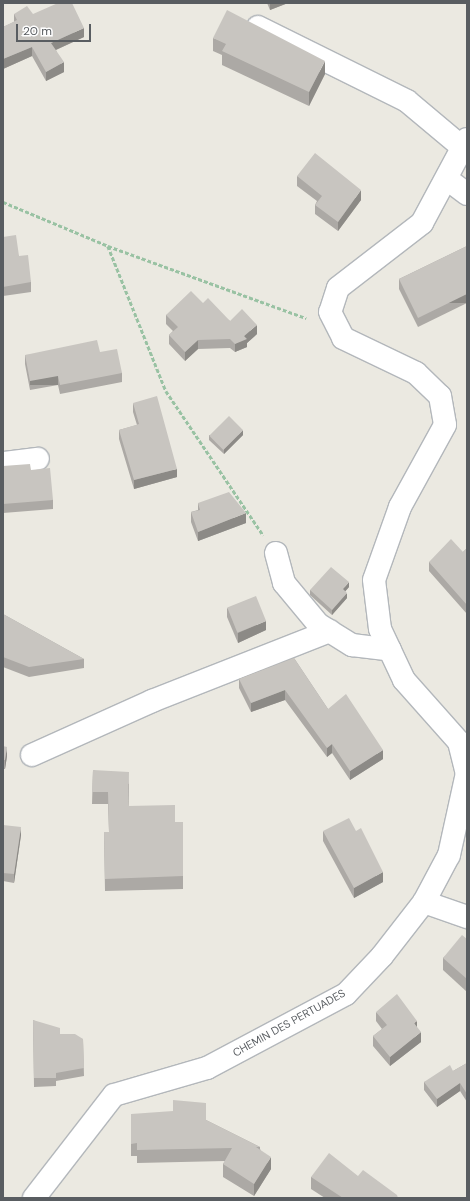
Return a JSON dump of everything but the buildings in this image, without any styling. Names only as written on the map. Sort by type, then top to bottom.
[{"type":"street","points":[[245,21],[406,101],[465,143]]},
{"type":"street","name":"CHEMIN DES PERTUADES","points":[[34,1198],[114,1095],[207,1068],[346,994],[382,956],[424,902],[449,855],[467,773],[459,742],[404,680],[380,629],[374,580],[400,507],[445,425],[440,396],[416,373],[343,338],[330,312],[338,288],[422,223],[465,143]]},
{"type":"street","points":[[447,179],[467,194]]},
{"type":"street","points":[[3,463],[38,459]]},
{"type":"street","points":[[276,553],[284,583],[318,624],[352,645],[390,650]]},
{"type":"street","points":[[32,755],[152,701],[330,631]]},
{"type":"street","points":[[424,902],[467,917]]},
{"type":"path","points":[[3,202],[108,246],[338,327]]},
{"type":"path","points":[[108,246],[166,391],[276,553]]}]
